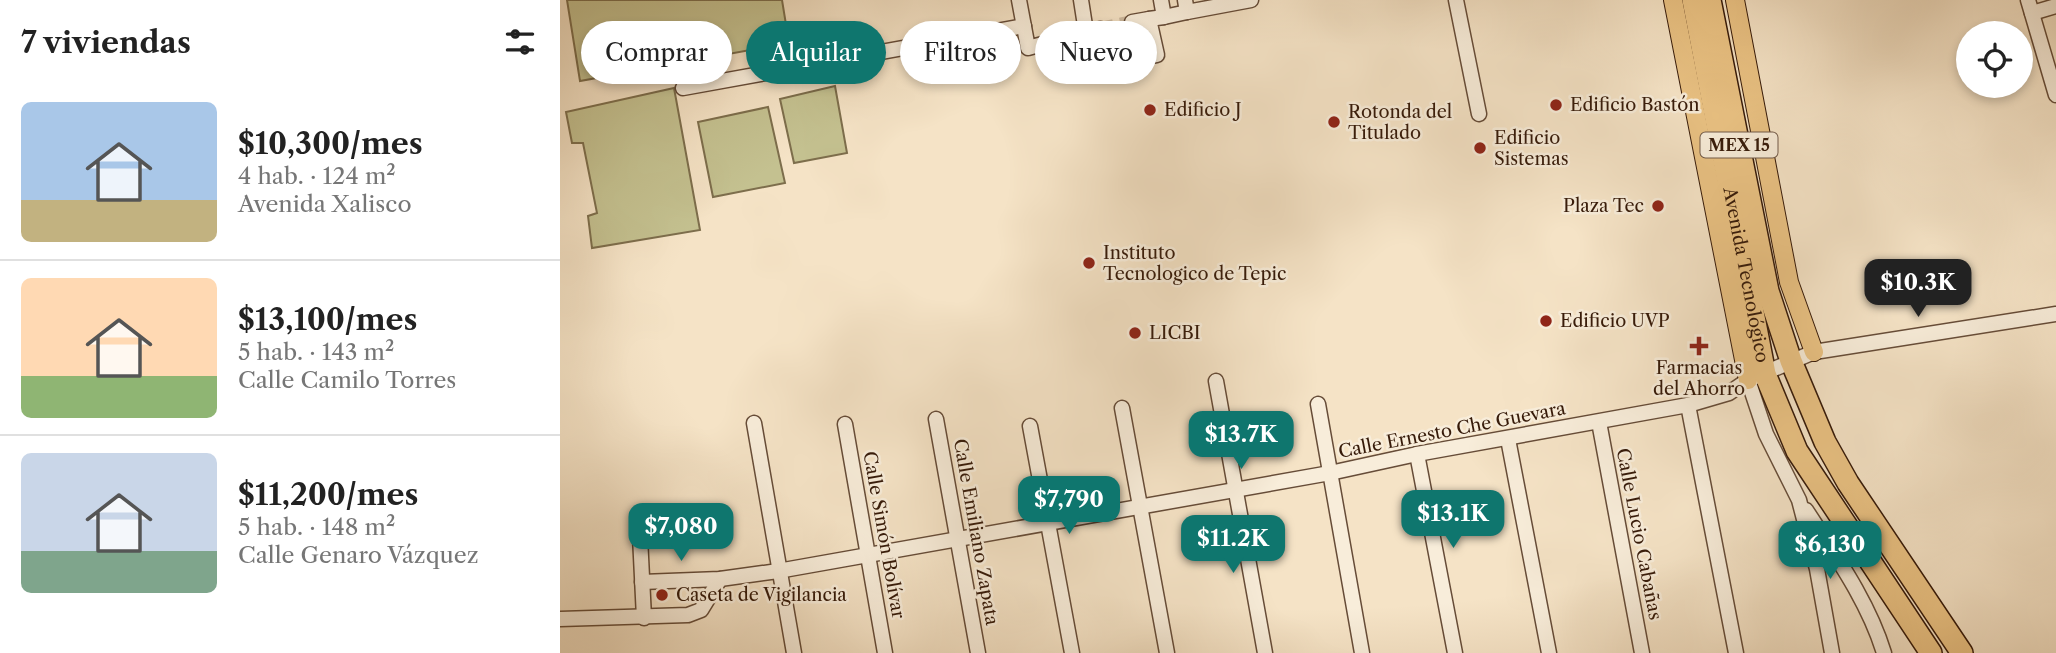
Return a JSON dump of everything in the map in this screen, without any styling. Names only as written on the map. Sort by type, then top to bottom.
[{"type":"highway","name":"Avenida Tecnológico","points":[[1692,0],[1756,377],[1816,483],[1931,653]]},
{"type":"highway","name":"Avenida Tecnológico","points":[[1714,5],[1768,290],[1791,361],[1825,442],[1848,483],[1962,653]]},
{"type":"main road","name":"Avenida Tecnológico","points":[[1673,0],[1756,377]]},
{"type":"main road","points":[[1735,0],[1789,282],[1814,352]]},
{"type":"street","points":[[1019,0],[1028,48],[1035,46]]},
{"type":"street","points":[[1080,0],[1089,21]]},
{"type":"street","points":[[1161,0],[1164,17]]},
{"type":"street","points":[[1138,21],[1164,17],[1186,6],[1251,0]]},
{"type":"street","points":[[1455,0],[1479,114]]},
{"type":"street","points":[[2056,6],[2030,7],[2056,95]]},
{"type":"street","points":[[683,88],[1024,26]]},
{"type":"street","name":"Calle Ernesto Che Guevara","points":[[642,582],[720,579],[778,571],[1331,473],[1418,454],[1688,405],[1729,393],[1756,377],[1814,352],[2056,314]]},
{"type":"street","points":[[1756,377],[1766,434],[1799,500],[1843,568],[1875,627],[1880,652]]},
{"type":"street","points":[[1216,381],[1265,653]]},
{"type":"street","points":[[1318,404],[1362,653]]},
{"type":"street","points":[[1688,405],[1736,653]]},
{"type":"street","points":[[1122,408],[1167,653]]},
{"type":"street","name":"Calle Emiliano Zapata","points":[[936,419],[978,653]]},
{"type":"street","name":"Calle Lucio Cabañas","points":[[1599,422],[1642,653]]},
{"type":"street","points":[[754,423],[794,653]]},
{"type":"street","name":"Calle Simón Bolívar","points":[[845,424],[885,653]]},
{"type":"street","points":[[1030,426],[1072,653]]},
{"type":"street","points":[[1508,439],[1549,653]]},
{"type":"street","points":[[1418,454],[1455,653]]},
{"type":"street","points":[[1799,500],[1817,569],[1832,653]]},
{"type":"street","points":[[639,516],[644,618]]},
{"type":"street","points":[[560,619],[688,615],[701,610],[720,579]]},
{"type":"shaded area","points":[[567,0],[782,0],[785,21],[746,21],[746,51],[732,53],[732,21],[581,21],[580,81]]},
{"type":"shaded area","points":[[835,86],[847,153],[794,163],[780,99]]},
{"type":"shaded area","points":[[674,88],[700,230],[592,248],[588,216],[597,213],[583,143],[572,143],[566,112]]},
{"type":"shaded area","points":[[768,107],[785,183],[713,197],[698,122]]},
{"type":"place","name":"Edificio Bastón","points":[[1556,105]]},
{"type":"place","name":"Edificio J","points":[[1150,110]]},
{"type":"place","name":"Rotonda del Titulado","points":[[1334,122]]},
{"type":"place","name":"Edificio Sistemas","points":[[1480,148]]},
{"type":"place","name":"Plaza Tec","points":[[1658,206]]},
{"type":"place","name":"Instituto Tecnologico de Tepic","points":[[1089,263]]},
{"type":"place","name":"Edificio UVP","points":[[1546,321]]},
{"type":"place","name":"LICBI","points":[[1135,333]]},
{"type":"place","name":"Farmacias del Ahorro","points":[[1699,346]]},
{"type":"place","name":"Caseta de Vigilancia","points":[[662,595]]}]
